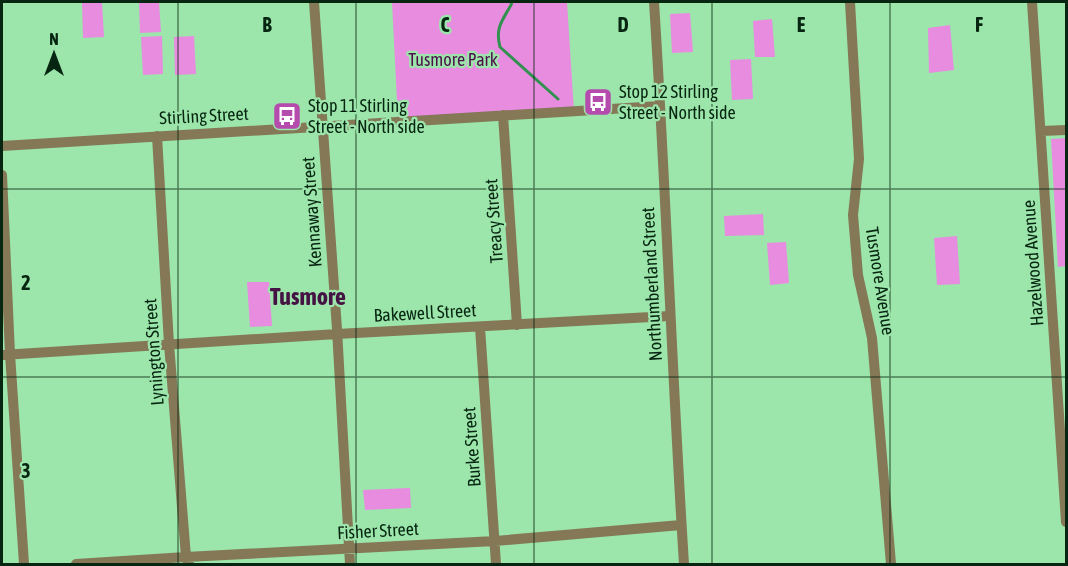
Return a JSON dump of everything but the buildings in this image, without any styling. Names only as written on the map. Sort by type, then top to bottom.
[{"type":"street","name":"Kennaway Street","points":[[314,2],[350,564]]},
{"type":"street","name":"Northumberland Street","points":[[654,2],[684,564]]},
{"type":"street","name":"Tusmore Avenue","points":[[850,2],[859,159],[853,215],[858,275],[872,339],[891,564]]},
{"type":"street","name":"Hazelwood Avenue","points":[[1032,2],[1066,522]]},
{"type":"street","name":"Stirling Street","points":[[2,146],[660,106]]},
{"type":"street","name":"Treacy Street","points":[[503,115],[517,325]]},
{"type":"street","points":[[1041,131],[1066,130]]},
{"type":"street","name":"Lynington Street","points":[[157,136],[169,345],[188,561]]},
{"type":"street","points":[[2,175],[6,355],[24,564]]},
{"type":"street","name":"Bakewell Street","points":[[6,355],[670,316]]},
{"type":"street","name":"Burke Street","points":[[480,327],[496,564]]},
{"type":"street","name":"Fisher Street","points":[[76,564],[188,561],[495,541],[681,525]]},
{"type":"green space","points":[[82,2],[102,2],[104,37],[83,38]]},
{"type":"green space","points":[[139,2],[159,2],[161,32],[140,33]]},
{"type":"green space","name":"Tusmore Park","points":[[392,2],[567,2],[574,111],[398,121]]},
{"type":"green space","points":[[690,13],[693,52],[672,53],[670,14]]},
{"type":"green space","points":[[772,19],[775,57],[755,57],[753,21]]},
{"type":"green space","points":[[950,25],[954,70],[929,73],[928,28]]},
{"type":"green space","points":[[162,36],[163,74],[143,75],[141,37]]},
{"type":"green space","points":[[194,36],[196,74],[175,75],[174,37]]},
{"type":"green space","points":[[751,59],[753,99],[732,100],[730,60]]},
{"type":"green space","points":[[1066,138],[1066,266],[1058,267],[1051,139]]},
{"type":"green space","points":[[763,214],[764,235],[725,236],[724,216]]},
{"type":"green space","points":[[957,236],[960,284],[937,285],[934,238]]},
{"type":"green space","points":[[786,242],[789,283],[770,285],[767,243]]},
{"type":"green space","points":[[247,282],[269,282],[272,326],[250,327]]},
{"type":"green space","points":[[410,488],[411,508],[365,510],[363,490]]},
{"type":"waterway","points":[[512,2],[499,30],[500,47],[558,99]]},
{"type":"place","name":"Stop 12 Stirling Street - North side","points":[[598,102]]},
{"type":"place","name":"Stop 11 Stirling Street - North side","points":[[287,116]]},
{"type":"district","name":"Tusmore","points":[[308,297]]}]
